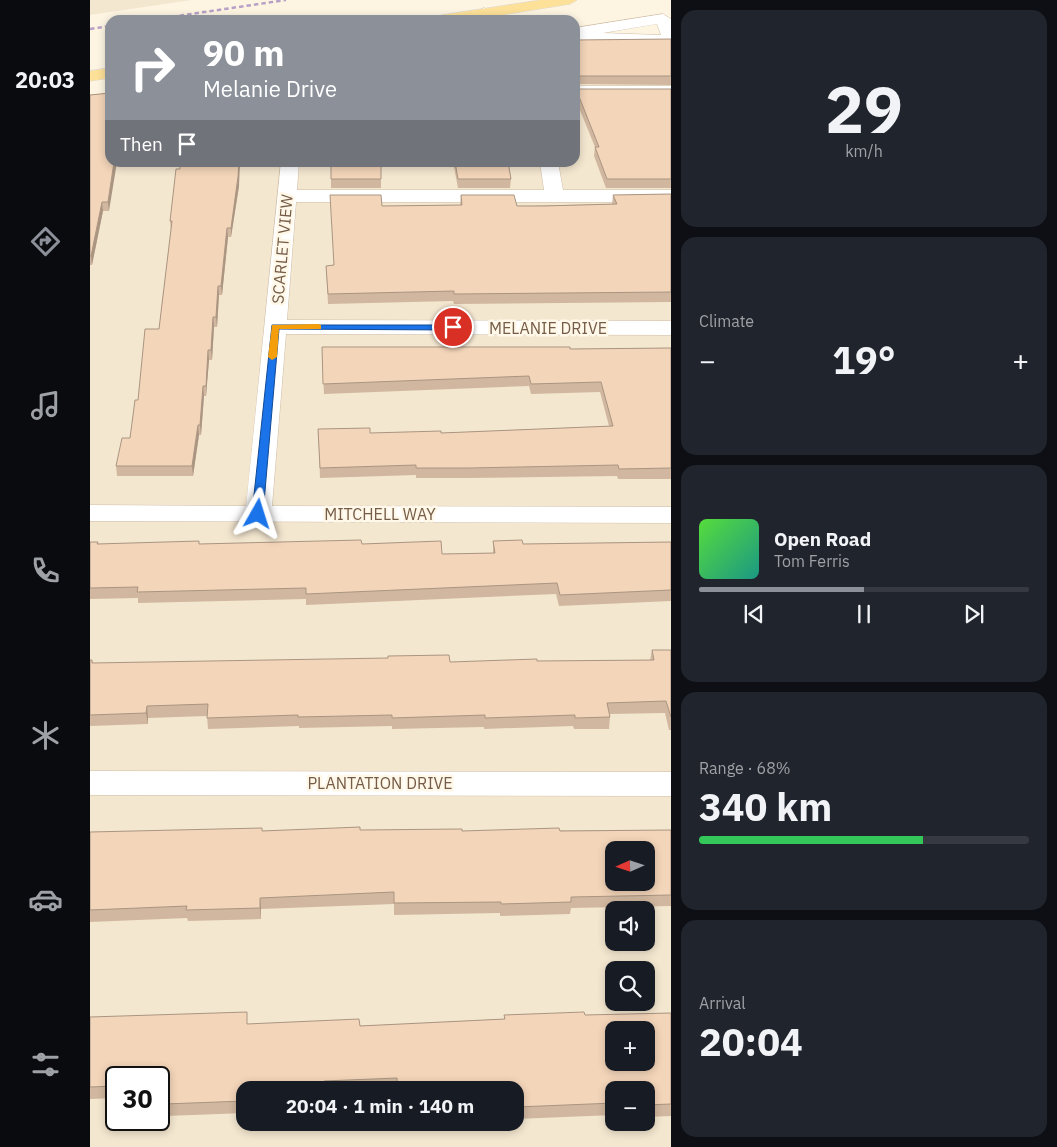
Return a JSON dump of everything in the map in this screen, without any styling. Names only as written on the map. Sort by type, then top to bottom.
[{"type":"main road","points":[[499,15],[570,0]]},
{"type":"main road","points":[[90,76],[105,74]]},
{"type":"street","points":[[580,32],[663,19],[671,40],[580,37]]},
{"type":"street","points":[[580,76],[671,76]]},
{"type":"street","points":[[580,91],[671,91]]},
{"type":"street","name":"SCARLET VIEW","points":[[258,514],[290,167]]},
{"type":"street","points":[[550,167],[554,196]]},
{"type":"street","points":[[287,196],[671,196]]},
{"type":"street","name":"MELANIE DRIVE","points":[[275,327],[671,328]]},
{"type":"street","name":"MITCHELL WAY","points":[[90,513],[671,515]]},
{"type":"street","name":"PLANTATION DRIVE","points":[[90,783],[671,784]]},
{"type":"shaded area","points":[[90,0],[192,0],[90,15]]},
{"type":"shaded area","points":[[580,84],[671,84],[671,1147],[90,1147],[90,95],[105,93],[105,167],[580,167]]},
{"type":"building","points":[[671,39],[671,76],[580,76],[580,40]]},
{"type":"building","points":[[580,89],[671,89],[671,179],[607,179],[595,147],[599,147],[580,99]]},
{"type":"building","points":[[105,94],[105,167],[113,167],[108,202],[102,202],[91,256],[90,256],[90,95]]},
{"type":"building","points":[[180,167],[239,167],[231,228],[227,228],[221,286],[218,286],[216,317],[213,317],[211,350],[208,350],[206,386],[203,386],[200,425],[198,425],[192,466],[116,466],[122,438],[130,438],[135,400],[138,400],[145,329],[159,329],[172,221],[170,221],[176,169],[180,169]]},
{"type":"building","points":[[331,167],[381,167],[381,179],[331,179]]},
{"type":"building","points":[[456,167],[509,167],[511,179],[458,179]]},
{"type":"building","points":[[671,194],[671,292],[454,294],[454,291],[328,294],[326,266],[334,265],[330,195],[381,195],[382,206],[462,205],[461,195],[514,195],[517,206],[543,206],[617,204],[613,195]]},
{"type":"building","points":[[322,347],[671,348],[671,468],[619,469],[618,465],[416,468],[416,465],[320,468],[318,429],[370,428],[370,433],[441,431],[441,433],[613,426],[601,382],[531,384],[529,376],[323,384]]},
{"type":"building","points":[[361,540],[362,544],[441,541],[442,554],[495,553],[493,541],[522,540],[523,544],[671,542],[671,590],[560,595],[557,583],[306,594],[306,588],[137,592],[138,587],[90,588],[90,542],[98,542],[97,544],[199,541],[199,544]]},
{"type":"building","points":[[652,650],[671,650],[671,717],[666,701],[607,703],[610,717],[575,718],[575,715],[485,718],[485,715],[392,718],[392,715],[298,717],[298,715],[207,718],[208,704],[147,706],[146,713],[90,715],[90,660],[92,660],[92,663],[388,658],[388,656],[449,655],[450,662],[537,659],[537,661],[654,660]]},
{"type":"building","points":[[360,827],[360,830],[462,829],[462,831],[559,828],[560,831],[671,830],[671,895],[571,897],[571,902],[501,904],[501,902],[394,903],[394,892],[260,898],[260,908],[186,910],[187,906],[90,910],[90,832],[262,828],[262,831]]},
{"type":"building","points":[[247,1012],[247,1024],[359,1019],[360,1026],[505,1019],[504,1015],[584,1012],[585,1015],[671,1013],[671,1104],[655,1105],[655,1081],[605,1081],[605,1103],[524,1107],[524,1081],[397,1081],[397,1078],[324,1081],[236,1081],[236,1101],[170,1104],[170,1066],[105,1066],[105,1086],[90,1087],[90,1017]]},
{"type":"railway","points":[[184,15],[286,0]]},
{"type":"railway","points":[[90,29],[105,27]]},
{"type":"slow traffic","points":[[272,357],[275,327],[318,327]]},
{"type":"route","points":[[258,514],[275,327],[453,327]]}]
